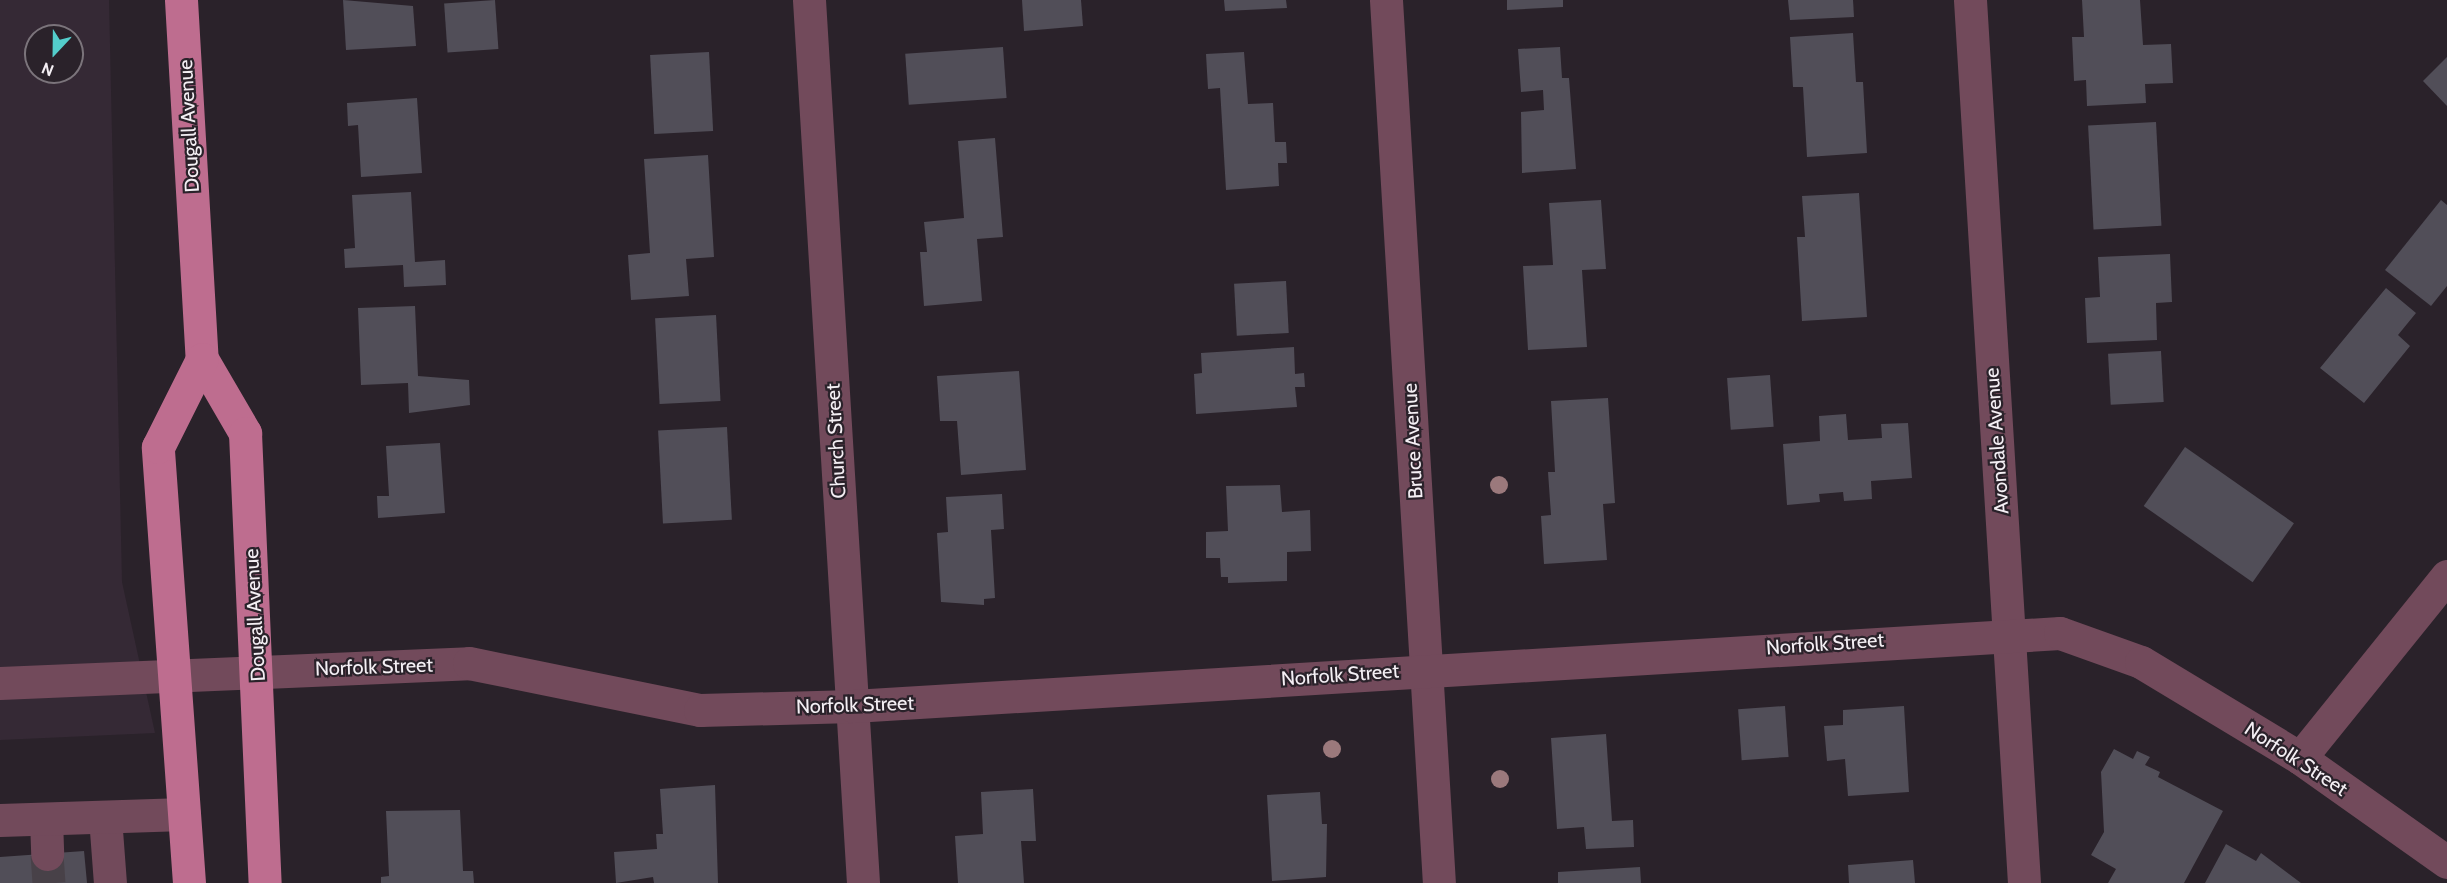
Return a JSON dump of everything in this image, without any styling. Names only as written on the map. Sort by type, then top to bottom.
[{"type":"main road","name":"Dougall Avenue","points":[[181,0],[202,359],[245,433],[259,673],[265,883]]},
{"type":"main road","name":"Dougall Avenue","points":[[189,883],[159,447],[202,359]]},
{"type":"street","name":"Church Street","points":[[809,0],[863,883]]},
{"type":"street","name":"Bruce Avenue","points":[[1386,0],[1439,883]]},
{"type":"street","name":"Avondale Avenue","points":[[1970,0],[2024,883]]},
{"type":"street","points":[[2300,758],[2447,576]]},
{"type":"street","name":"Norfolk Street","points":[[0,683],[469,663],[700,710],[853,706],[2009,632],[2060,633],[2141,662],[2300,758],[2447,862]]},
{"type":"street","points":[[0,820],[184,814]]},
{"type":"street","points":[[105,817],[110,883]]},
{"type":"street","points":[[46,819],[47,854]]},
{"type":"shaded area","points":[[0,0],[109,0],[122,582],[155,733],[0,740]]},
{"type":"building","points":[[343,0],[413,6],[416,46],[346,50]]},
{"type":"building","points":[[495,0],[498,49],[448,52],[444,4]]},
{"type":"building","points":[[1022,0],[1081,0],[1083,26],[1024,31]]},
{"type":"building","points":[[1224,0],[1286,0],[1287,8],[1225,11]]},
{"type":"building","points":[[1507,0],[1563,0],[1563,7],[1507,10]]},
{"type":"building","points":[[1788,0],[1853,0],[1854,17],[1790,20]]},
{"type":"building","points":[[2082,0],[2140,0],[2143,45],[2171,44],[2173,83],[2145,84],[2146,103],[2087,106],[2086,80],[2074,81],[2072,37],[2084,37]]},
{"type":"building","points":[[1853,33],[1856,82],[1863,82],[1867,153],[1807,157],[1803,87],[1793,87],[1790,37]]},
{"type":"building","points":[[1003,47],[1007,98],[909,105],[905,54]]},
{"type":"building","points":[[1560,47],[1562,78],[1569,78],[1576,169],[1522,173],[1521,112],[1544,110],[1543,90],[1521,92],[1518,49]]},
{"type":"building","points":[[709,52],[713,131],[654,134],[650,55]]},
{"type":"building","points":[[1244,52],[1248,104],[1273,103],[1275,142],[1286,142],[1287,163],[1278,163],[1279,186],[1226,190],[1220,88],[1208,89],[1206,54]]},
{"type":"building","points":[[2447,57],[2447,106],[2423,81]]},
{"type":"building","points":[[417,98],[422,173],[361,177],[358,125],[348,126],[347,103]]},
{"type":"building","points":[[2156,122],[2161,226],[2094,229],[2088,126]]},
{"type":"building","points":[[995,138],[1003,237],[977,239],[982,301],[924,306],[920,252],[927,252],[924,222],[964,218],[958,141]]},
{"type":"building","points":[[708,155],[714,257],[686,259],[689,296],[631,300],[628,255],[650,253],[644,159]]},
{"type":"building","points":[[411,192],[415,262],[445,260],[446,285],[404,287],[403,265],[345,268],[344,249],[355,248],[352,195]]},
{"type":"building","points":[[1859,193],[1867,317],[1802,321],[1797,237],[1805,237],[1802,196]]},
{"type":"building","points":[[1601,200],[1606,269],[1582,270],[1587,347],[1528,350],[1523,266],[1553,265],[1549,203]]},
{"type":"building","points":[[2441,200],[2447,205],[2447,286],[2431,306],[2385,270]]},
{"type":"building","points":[[2170,254],[2172,302],[2156,303],[2157,340],[2087,343],[2085,298],[2100,297],[2098,257]]},
{"type":"building","points":[[1286,281],[1289,333],[1237,336],[1234,284]]},
{"type":"building","points":[[2386,288],[2416,313],[2398,335],[2410,346],[2364,403],[2320,368]]},
{"type":"building","points":[[415,306],[418,376],[469,380],[470,405],[409,413],[408,383],[361,385],[358,308]]},
{"type":"building","points":[[716,315],[721,401],[660,404],[655,318]]},
{"type":"building","points":[[1294,347],[1295,374],[1304,373],[1305,387],[1295,387],[1297,407],[1196,414],[1194,374],[1202,373],[1201,353]]},
{"type":"building","points":[[2161,351],[2164,402],[2111,405],[2108,354]]},
{"type":"building","points":[[1019,371],[1026,470],[961,475],[957,421],[940,421],[937,376]]},
{"type":"building","points":[[1770,375],[1774,427],[1731,430],[1727,378]]},
{"type":"building","points":[[1608,398],[1615,503],[1603,504],[1607,560],[1544,564],[1541,516],[1551,515],[1548,472],[1555,472],[1551,401]]},
{"type":"building","points":[[1846,414],[1848,440],[1882,438],[1881,424],[1908,423],[1912,478],[1871,481],[1872,499],[1844,501],[1843,492],[1819,494],[1820,502],[1787,505],[1783,444],[1820,441],[1819,416]]},
{"type":"building","points":[[727,427],[732,520],[663,523],[658,431]]},
{"type":"building","points":[[440,443],[445,513],[378,518],[377,496],[389,496],[386,446]]},
{"type":"building","points":[[2185,447],[2294,523],[2253,582],[2144,506]]},
{"type":"building","points":[[1280,485],[1282,512],[1310,510],[1311,551],[1287,552],[1287,581],[1228,583],[1228,577],[1221,577],[1220,558],[1206,558],[1206,532],[1228,531],[1226,486]]},
{"type":"building","points":[[1002,494],[1004,529],[991,530],[995,598],[984,599],[984,605],[941,602],[937,533],[948,532],[946,497]]},
{"type":"building","points":[[1785,706],[1789,757],[1742,760],[1738,709]]},
{"type":"building","points":[[1904,706],[1909,792],[1848,796],[1845,759],[1827,761],[1824,726],[1843,725],[1843,710]]},
{"type":"building","points":[[1606,734],[1612,821],[1633,820],[1634,847],[1586,849],[1584,827],[1557,829],[1551,738]]},
{"type":"building","points":[[2114,749],[2133,759],[2137,751],[2150,757],[2145,765],[2160,772],[2158,777],[2223,811],[2184,883],[2108,883],[2116,869],[2091,855],[2104,832],[2101,772]]},
{"type":"building","points":[[715,785],[718,883],[654,883],[653,877],[616,883],[614,852],[657,849],[656,834],[663,834],[660,789]]},
{"type":"building","points":[[1033,789],[1036,841],[1021,841],[1024,883],[958,883],[955,836],[983,834],[981,792]]},
{"type":"building","points":[[1320,792],[1322,824],[1327,824],[1326,877],[1272,881],[1267,795]]},
{"type":"building","points":[[460,810],[463,871],[473,871],[474,883],[381,883],[381,877],[389,876],[386,811]]},
{"type":"building","points":[[2226,844],[2256,861],[2261,853],[2301,883],[2205,883]]},
{"type":"building","points":[[84,851],[87,883],[0,883],[0,857]]},
{"type":"building","points":[[1913,860],[1915,883],[1849,883],[1848,865]]},
{"type":"building","points":[[1640,867],[1641,883],[1558,883],[1558,872]]},
{"type":"tunnel","points":[[47,854],[49,883]]}]
